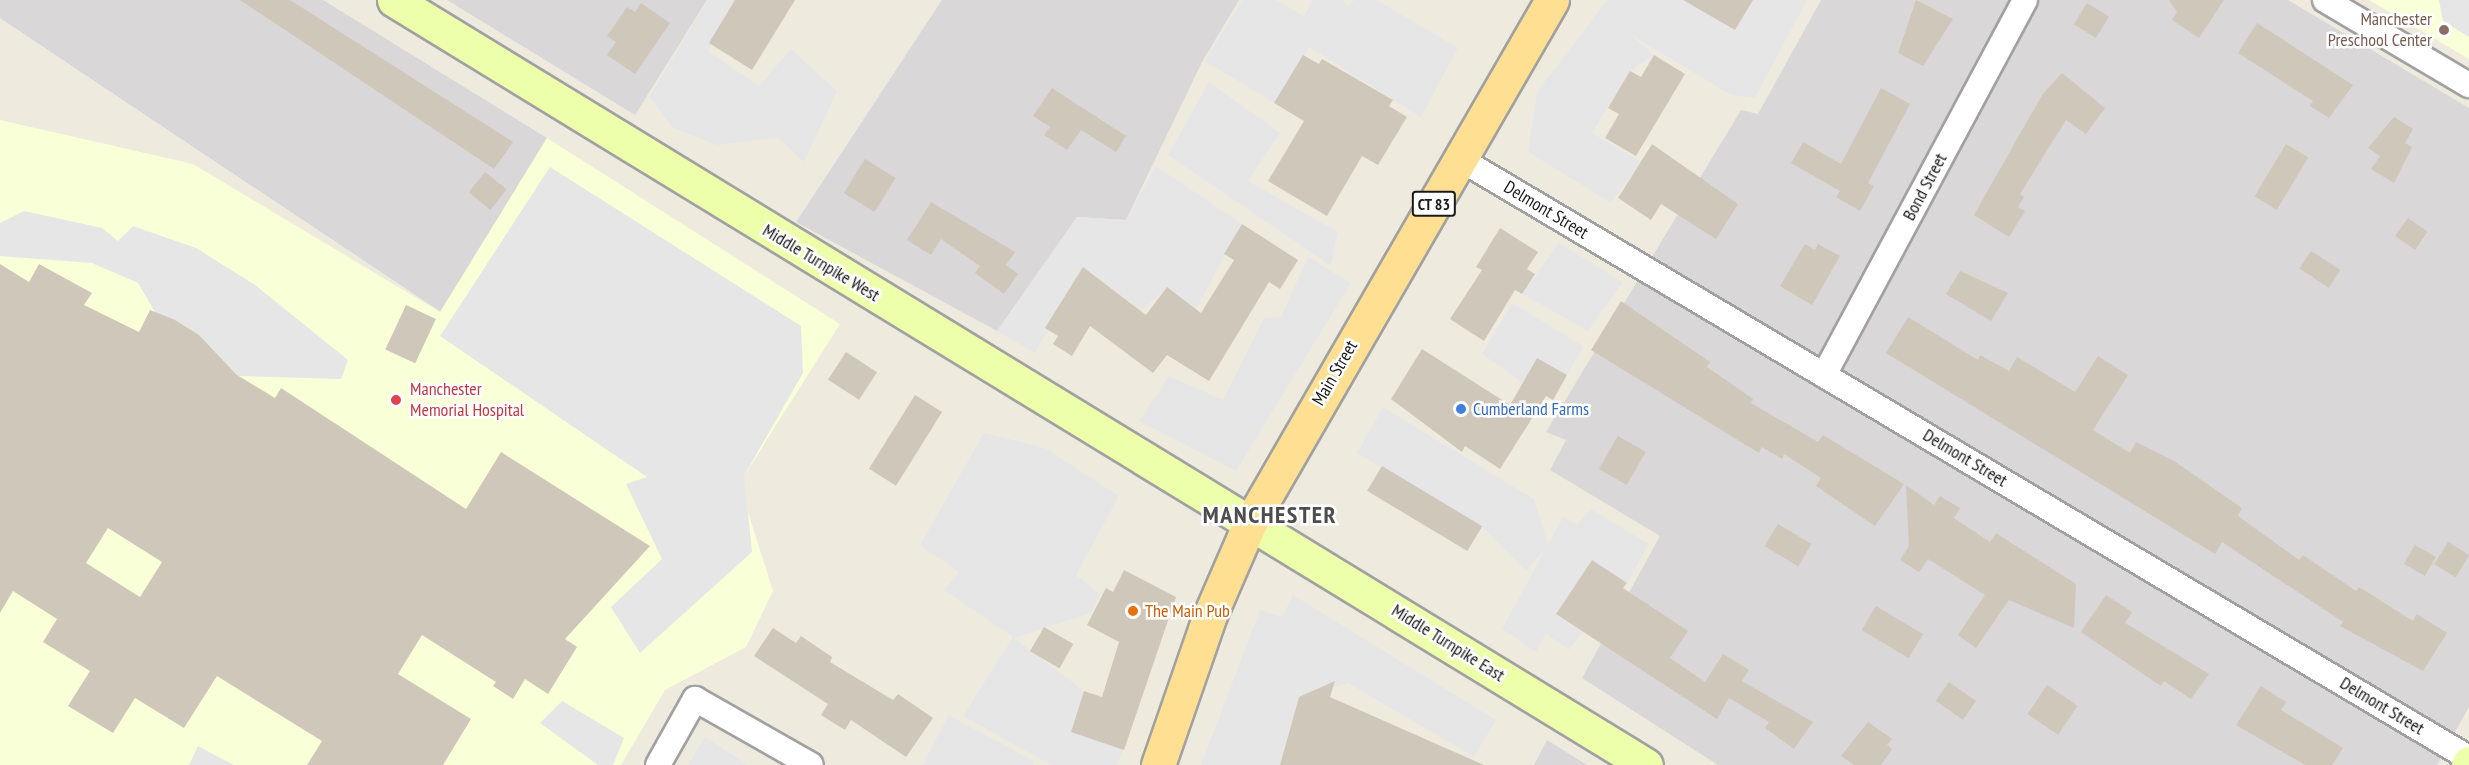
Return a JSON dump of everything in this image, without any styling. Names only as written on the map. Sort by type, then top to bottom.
[{"type":"main road","name":"Middle Turnpike West","points":[[394,0],[1250,522]]},
{"type":"main road","name":"Main Street","points":[[1158,765],[1207,622],[1250,522],[1552,0]]},
{"type":"main road","name":"Middle Turnpike East","points":[[1250,522],[1646,765]]},
{"type":"street","name":"Bond Street","points":[[1824,375],[2025,0]]},
{"type":"street","points":[[2325,0],[2469,85]]},
{"type":"street","name":"Delmont Street","points":[[1460,159],[2469,758]]},
{"type":"street","points":[[658,765],[695,699],[811,765]]},
{"type":"shaded area","points":[[0,0],[323,0],[547,138],[441,312],[0,18]]},
{"type":"shaded area","points":[[447,0],[707,0],[635,115]]},
{"type":"shaded area","points":[[708,0],[737,0],[708,51],[759,86],[791,49],[837,91],[804,162],[778,138],[717,145],[673,128],[649,97]]},
{"type":"shaded area","points":[[942,0],[1239,0],[1202,62],[1126,220],[1077,217],[997,331],[796,222]]},
{"type":"shaded area","points":[[1242,0],[1276,0],[1304,16],[1313,0],[1343,0],[1347,7],[1354,0],[1377,0],[1458,48],[1421,117],[1309,47],[1274,103],[1205,61]]},
{"type":"shaded area","points":[[1607,0],[1683,0],[1735,30],[1753,0],[1807,0],[1755,98],[1731,95],[1631,35],[1654,55],[1630,71],[1592,133],[1641,162],[1611,203],[1528,152],[1537,92]]},
{"type":"shaded area","points":[[1821,0],[2288,0],[2469,108],[2469,707],[2437,765],[1718,765],[1582,678],[1660,536],[1550,470],[1566,440],[1546,432],[1741,110],[1758,114]]},
{"type":"shaded area","name":"Manchester Preschool Center","points":[[2369,0],[2469,0],[2469,59]]},
{"type":"shaded area","points":[[2439,0],[2469,0],[2469,37],[2443,21]]},
{"type":"shaded area","points":[[1209,82],[1280,133],[1248,181],[1338,232],[1331,266],[1168,155]]},
{"type":"shaded area","name":"Manchester Memorial Hospital","points":[[0,120],[193,164],[440,312],[547,138],[840,324],[739,484],[773,591],[746,647],[665,690],[621,765],[0,765]]},
{"type":"shaded area","points":[[1156,166],[1242,224],[1196,309],[1167,287],[1142,311],[1083,267],[1035,353],[997,331],[1077,217],[1126,220]]},
{"type":"shaded area","points":[[550,167],[801,326],[803,373],[744,476],[752,552],[640,653],[611,607],[662,559],[626,484],[647,477],[440,336]]},
{"type":"shaded area","points":[[24,211],[102,228],[118,241],[133,226],[196,248],[255,285],[348,360],[341,379],[238,376],[199,335],[155,312],[138,283],[92,263],[0,256],[0,223]]},
{"type":"shaded area","points":[[1559,243],[1623,282],[1588,331],[1522,294]]},
{"type":"shaded area","points":[[1308,257],[1351,283],[1236,471],[1139,421],[1169,376],[1223,400],[1264,318],[1281,317]]},
{"type":"shaded area","points":[[1512,303],[1583,346],[1567,375],[1537,358],[1523,383],[1482,354]]},
{"type":"shaded area","points":[[1383,407],[1534,499],[1548,544],[1563,517],[1577,524],[1591,509],[1649,544],[1627,583],[1592,560],[1556,613],[1583,631],[1569,650],[1546,634],[1536,652],[1502,629],[1546,548],[1526,571],[1482,527],[1357,453]]},
{"type":"shaded area","points":[[984,433],[1045,448],[1119,496],[1076,575],[1100,594],[1091,613],[1014,638],[1084,691],[1072,730],[1124,750],[1116,765],[1051,765],[963,716],[1013,637],[944,590],[959,572],[920,545]]},
{"type":"shaded area","points":[[1293,595],[1496,720],[1474,757],[1348,683],[1299,697],[1280,765],[1201,765],[1260,610],[1282,617]]},
{"type":"shaded area","points":[[562,701],[624,738],[613,765],[598,765],[540,723]]},
{"type":"shaded area","points":[[949,715],[1035,762],[1033,765],[922,765]]},
{"type":"shaded area","points":[[705,737],[748,765],[688,765]]},
{"type":"shaded area","points":[[1547,740],[1587,765],[1534,765]]},
{"type":"shaded area","points":[[198,746],[211,753],[234,765],[189,765]]},
{"type":"building","points":[[240,0],[290,0],[513,142],[494,169]]},
{"type":"building","points":[[735,0],[795,0],[752,70],[709,43]]},
{"type":"building","points":[[1683,0],[1753,0],[1735,30]]},
{"type":"building","points":[[1916,0],[1953,19],[1923,66],[1898,53]]},
{"type":"building","points":[[2169,0],[2224,0],[2199,38],[2172,20],[2177,12]]},
{"type":"building","points":[[641,3],[670,23],[635,74],[607,55],[616,42],[607,36],[627,7],[635,12]]},
{"type":"building","points":[[2087,3],[2109,17],[2096,38],[2074,24]]},
{"type":"building","points":[[2257,23],[2353,85],[2329,118],[2310,106],[2313,101],[2238,53]]},
{"type":"building","points":[[1303,55],[1319,64],[1322,59],[1393,100],[1389,106],[1407,117],[1378,165],[1362,156],[1327,216],[1268,181],[1304,121],[1274,103]]},
{"type":"building","points":[[1654,55],[1685,74],[1636,156],[1605,138],[1619,114],[1608,108],[1630,71],[1641,77]]},
{"type":"building","points":[[2062,73],[2105,108],[2086,134],[2066,120],[2020,194],[2024,197],[2018,207],[2025,211],[2009,237],[1974,215],[2042,95]]},
{"type":"building","points":[[1052,88],[1126,136],[1116,152],[1081,130],[1067,150],[1044,135],[1050,127],[1033,116]]},
{"type":"building","points":[[1881,88],[1910,104],[1868,183],[1874,186],[1860,211],[1836,197],[1840,191],[1791,163],[1803,142],[1841,164]]},
{"type":"building","points":[[2394,117],[2413,129],[2405,143],[2412,147],[2394,183],[2371,169],[2380,156],[2368,148]]},
{"type":"building","points":[[1652,144],[1738,204],[1716,239],[1661,204],[1651,220],[1618,198]]},
{"type":"building","points":[[2286,144],[2308,157],[2277,210],[2255,196]]},
{"type":"building","points":[[865,159],[896,178],[874,212],[844,193]]},
{"type":"building","points":[[485,172],[507,190],[490,210],[469,192]]},
{"type":"building","points":[[931,202],[1015,252],[1006,265],[1018,274],[1004,294],[975,273],[980,266],[941,239],[931,255],[907,240]]},
{"type":"building","points":[[2408,218],[2428,232],[2415,250],[2395,236]]},
{"type":"building","points":[[1242,224],[1298,260],[1280,289],[1269,282],[1209,381],[1167,355],[1153,373],[1090,326],[1072,356],[1053,344],[1058,336],[1045,328],[1083,267],[1146,315],[1167,287],[1201,313],[1234,260],[1224,254]]},
{"type":"building","points":[[1500,228],[1538,252],[1527,269],[1535,274],[1522,294],[1515,290],[1484,341],[1450,319],[1482,270],[1476,267]]},
{"type":"building","points":[[1805,244],[1815,250],[1818,244],[1840,256],[1812,305],[1780,286]]},
{"type":"building","points":[[2311,251],[2340,270],[2329,288],[2300,269]]},
{"type":"building","points":[[0,264],[29,282],[39,264],[92,293],[84,305],[139,332],[150,310],[175,320],[199,335],[237,375],[275,398],[281,388],[466,509],[501,452],[650,546],[565,639],[577,647],[548,694],[525,679],[513,699],[493,686],[496,682],[422,635],[398,674],[471,719],[443,765],[307,765],[322,741],[217,676],[184,728],[135,698],[113,733],[68,706],[90,671],[43,642],[57,619],[13,591],[0,613]],"holes":[[[108,528],[162,562],[140,597],[86,563]]]},
{"type":"building","points":[[1960,271],[2008,293],[1991,321],[1946,294]]},
{"type":"building","points":[[1621,301],[1710,362],[1707,367],[1753,399],[1751,403],[1818,442],[1823,435],[1904,484],[1875,526],[1816,486],[1821,478],[1784,454],[1782,459],[1762,447],[1759,453],[1591,350]]},
{"type":"building","points":[[406,305],[436,319],[415,363],[385,349]]},
{"type":"building","points":[[1908,317],[1978,360],[1980,355],[2009,371],[2017,357],[2075,392],[2098,356],[2128,375],[2093,430],[2130,453],[2136,442],[2174,461],[2242,508],[2238,516],[2299,560],[2303,555],[2356,591],[2359,587],[2413,621],[2417,614],[2447,633],[2423,671],[2340,626],[2343,622],[2222,542],[2215,554],[1886,353]]},
{"type":"building","name":"Cumberland Farms","points":[[1422,349],[1510,405],[1537,358],[1567,375],[1553,400],[1546,396],[1500,469],[1465,446],[1462,452],[1391,399]]},
{"type":"building","points":[[846,352],[877,372],[859,400],[828,380]]},
{"type":"building","points":[[915,395],[942,412],[896,486],[869,469]]},
{"type":"building","points":[[1618,436],[1646,452],[1627,485],[1599,469]]},
{"type":"building","points":[[1382,466],[1482,526],[1467,551],[1367,491]]},
{"type":"building","points":[[1906,485],[1934,505],[1940,496],[1960,508],[1954,518],[1990,542],[1996,533],[2076,584],[2074,628],[2009,600],[1976,648],[1958,635],[1985,595],[1928,559],[1919,572],[1900,560],[1909,546]]},
{"type":"building","points":[[1778,524],[1811,544],[1798,566],[1765,546]]},
{"type":"building","points":[[2448,542],[2469,555],[2455,577],[2434,564]]},
{"type":"building","points":[[2415,545],[2436,557],[2425,576],[2404,564]]},
{"type":"building","points":[[1592,560],[1627,583],[1623,588],[1688,631],[1670,658],[1705,682],[1723,654],[1749,670],[1742,681],[1813,722],[1794,749],[1765,728],[1769,722],[1729,698],[1717,719],[1556,614]]},
{"type":"building","points":[[1124,570],[1176,597],[1124,750],[1071,732],[1084,691],[1102,697],[1119,642],[1087,625],[1106,588],[1113,592]]},
{"type":"building","points":[[2106,595],[2132,612],[2125,623],[2209,674],[2191,699],[2164,681],[2161,686],[2081,632]]},
{"type":"building","points":[[1876,606],[1923,634],[1909,658],[1862,630]]},
{"type":"building","points":[[1044,627],[1073,644],[1059,668],[1030,651]]},
{"type":"building","points":[[773,628],[796,643],[801,636],[832,657],[830,662],[893,700],[898,694],[933,718],[906,757],[851,720],[845,730],[821,715],[828,704],[754,656]]},
{"type":"building","points":[[1335,681],[1330,697],[1484,765],[1280,765],[1299,697]]},
{"type":"building","points":[[1949,682],[1976,701],[1963,720],[1936,701]]},
{"type":"building","points":[[2047,685],[2078,706],[2058,735],[2027,714]]},
{"type":"building","points":[[2261,686],[2286,702],[2281,710],[2343,748],[2332,765],[2305,765],[2236,725]]},
{"type":"building","points":[[1868,722],[1892,739],[1887,745],[1892,749],[1881,765],[1854,765],[1841,756]]},
{"type":"place","name":"Manchester Preschool Center","points":[[2444,30]]},
{"type":"place","name":"Manchester Memorial Hospital","points":[[396,400]]},
{"type":"place","name":"Cumberland Farms","points":[[1461,409]]},
{"type":"place","name":"The Main Pub","points":[[1133,611]]},
{"type":"district","name":"MANCHESTER","points":[[1270,515]]}]
